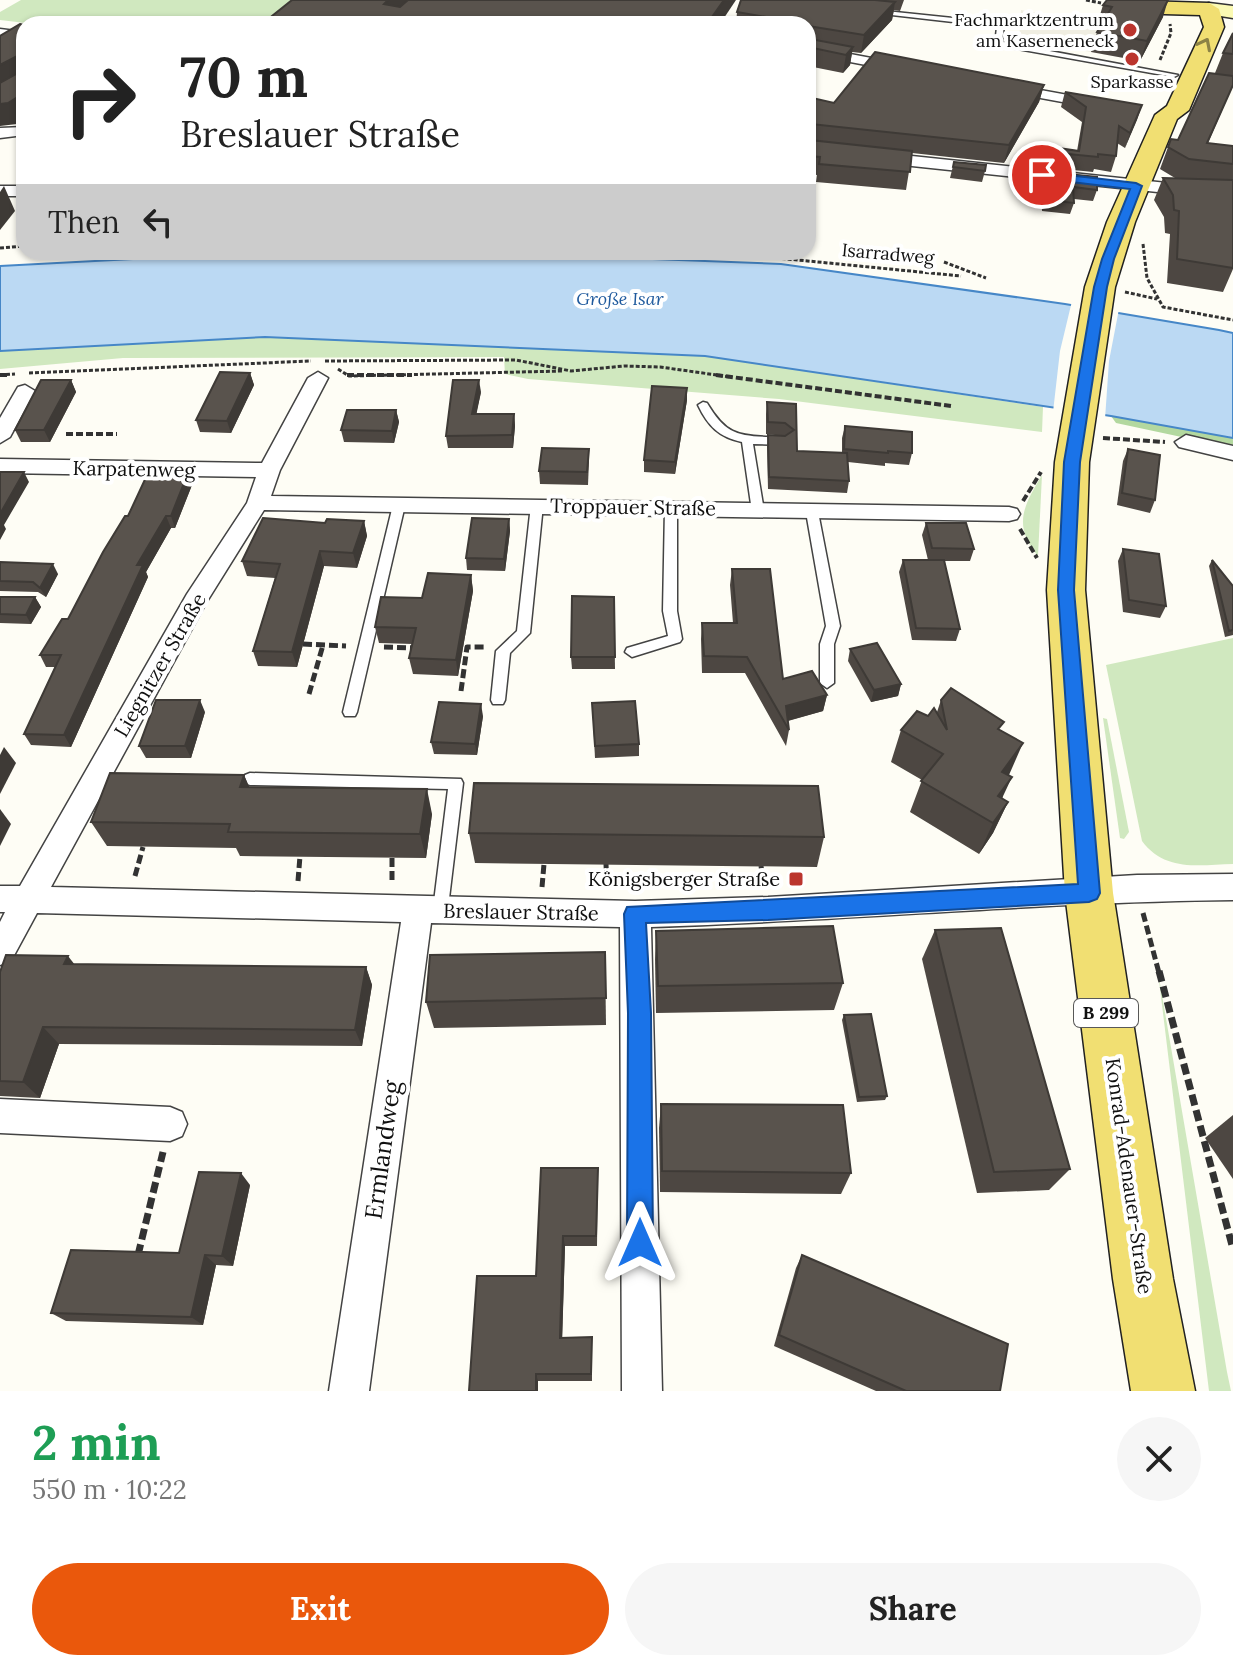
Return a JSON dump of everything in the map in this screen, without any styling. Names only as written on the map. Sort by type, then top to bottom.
[{"type":"main road","points":[[1117,2],[1233,12]]},
{"type":"main road","points":[[1169,9],[1209,9]]},
{"type":"main road","name":"Konrad-Adenauer-Straße","points":[[1163,1391],[1143,1279],[1113,890],[1066,590],[1072,462],[1100,290],[1136,186],[1167,115],[1177,110],[1180,80],[1190,23],[1209,9],[1214,27],[1180,80]]},
{"type":"street","points":[[816,52],[914,70]]},
{"type":"street","points":[[991,85],[1112,108]]},
{"type":"street","points":[[816,151],[1233,195]]},
{"type":"street","name":"Liegnitzer Straße","points":[[0,951],[15,900],[258,503],[269,470],[322,369]]},
{"type":"street","points":[[0,437],[25,391]]},
{"type":"street","points":[[1186,442],[1233,453]]},
{"type":"street","name":"Karpatenweg","points":[[0,466],[269,470]]},
{"type":"street","name":"Troppauer Straße","points":[[258,503],[1009,514]]},
{"type":"street","name":"Breslauer Straße","points":[[15,900],[129,900],[635,914],[768,910],[1113,890],[1233,887]]},
{"type":"street","name":"Ermlandweg","points":[[349,1391],[430,910]]},
{"type":"street","points":[[635,914],[639,1013],[642,1391]]},
{"type":"street","points":[[0,1116],[170,1124]]},
{"type":"lane","points":[[866,11],[1001,25],[998,43],[1180,80]]},
{"type":"lane","points":[[703,405],[713,424],[724,435],[747,440],[783,441]]},
{"type":"lane","points":[[747,440],[758,511]]},
{"type":"lane","points":[[350,712],[399,505]]},
{"type":"lane","points":[[498,700],[503,651],[523,633],[537,505]]},
{"type":"lane","points":[[632,652],[675,639],[670,611],[671,508]]},
{"type":"lane","points":[[812,512],[833,626],[827,644],[827,683]]},
{"type":"lane","points":[[250,779],[456,783],[430,910]]},
{"type":"path","points":[[1086,0],[1117,2]]},
{"type":"path","points":[[1169,9],[1180,80]]},
{"type":"path","points":[[1121,222],[1144,240],[1143,265],[1151,291],[1163,307],[1233,320]]},
{"type":"path","name":"Isarradweg","points":[[798,260],[961,276]]},
{"type":"path","points":[[944,262],[986,278]]},
{"type":"path","points":[[0,375],[220,362],[322,369],[516,360],[571,371]]},
{"type":"path","points":[[322,369],[349,376],[660,367],[951,406]]},
{"type":"path","points":[[1079,431],[1113,441],[1186,442]]},
{"type":"path","points":[[66,434],[117,434]]},
{"type":"path","points":[[309,694],[323,645]]},
{"type":"path","points":[[461,691],[467,647],[507,647]]},
{"type":"path","points":[[1113,890],[1233,1249]]},
{"type":"path","points":[[137,1261],[170,1124]]},
{"type":"green space","points":[[21,0],[307,0],[286,16],[16,16],[16,22],[0,20],[0,12]]},
{"type":"green space","points":[[265,337],[705,356],[1043,407],[1042,432],[779,399],[528,379],[505,374],[504,357],[123,358],[0,369],[0,351]]},
{"type":"green space","points":[[1111,416],[1233,438],[1233,448],[1116,423]]},
{"type":"green space","points":[[1042,475],[1038,556],[1030,545],[1023,525],[1026,506]]},
{"type":"green space","points":[[1233,638],[1233,864],[1172,862],[1151,851],[1142,841],[1106,665]]},
{"type":"green space","points":[[1103,718],[1107,719],[1129,832],[1124,839],[1120,838]]},
{"type":"green space","points":[[1158,972],[1227,1372],[1231,1391],[1209,1391]]},
{"type":"shaded area","points":[[1021,10],[1106,26],[1091,52],[1019,40]]},
{"type":"water","name":"Große Isar","points":[[114,260],[677,260],[781,264],[1065,304],[1233,333],[1233,438],[1111,416],[705,356],[265,337],[0,351],[0,266]]},
{"type":"pier","points":[[1072,301],[1119,309],[1109,361],[1105,419],[1053,412],[1060,351]]},
{"type":"building","points":[[292,0],[388,0],[384,4],[400,7],[408,0],[724,0],[713,16],[272,16]]},
{"type":"building","points":[[741,0],[895,2],[864,35],[816,27],[816,16],[760,16],[737,12]]},
{"type":"building","points":[[1107,0],[1168,0],[1147,41],[1097,32],[1112,7],[1103,5]]},
{"type":"building","points":[[16,26],[16,57],[0,65],[0,36]]},
{"type":"building","points":[[1233,33],[1233,54],[1223,53]]},
{"type":"building","points":[[816,40],[853,47],[846,55],[816,49]]},
{"type":"building","points":[[875,52],[1044,85],[1009,145],[816,125],[816,99],[834,103]]},
{"type":"building","points":[[1209,73],[1233,76],[1233,85],[1207,143],[1233,146],[1233,164],[1189,159],[1168,147],[1171,139],[1178,140]]},
{"type":"building","points":[[16,74],[16,98],[0,104],[0,83]]},
{"type":"building","points":[[1065,92],[1142,105],[1130,133],[1119,126],[1116,156],[1038,151],[1038,145],[1079,151],[1086,107]]},
{"type":"building","points":[[816,141],[912,151],[910,172],[819,164],[820,157],[816,157]]},
{"type":"building","points":[[954,162],[986,165],[985,171],[953,167]]},
{"type":"building","points":[[1036,171],[1097,177],[1097,190],[1073,187],[1074,203],[1046,200],[1044,179],[1035,178]]},
{"type":"building","points":[[1163,178],[1233,180],[1233,268],[1177,259],[1179,211],[1174,210],[1173,195]]},
{"type":"building","points":[[220,372],[250,373],[227,421],[196,420]]},
{"type":"building","points":[[41,380],[71,380],[44,430],[15,430]]},
{"type":"building","points":[[453,380],[479,380],[472,414],[514,414],[512,435],[446,436]]},
{"type":"building","points":[[652,386],[687,388],[675,462],[644,460]]},
{"type":"building","points":[[767,402],[796,404],[797,451],[847,453],[849,481],[769,477],[768,435],[785,436],[794,430],[785,423],[768,422]]},
{"type":"building","points":[[347,410],[396,410],[392,431],[341,430]]},
{"type":"building","points":[[845,426],[912,432],[912,453],[844,449]]},
{"type":"building","points":[[542,448],[589,449],[587,472],[539,471]]},
{"type":"building","points":[[1128,449],[1160,455],[1155,500],[1122,493]]},
{"type":"building","points":[[0,472],[24,472],[0,514]]},
{"type":"building","points":[[148,473],[188,473],[171,516],[166,516],[137,565],[143,565],[64,735],[24,734],[61,655],[40,655],[62,619],[68,619],[103,552],[125,516],[128,516]]},
{"type":"building","points":[[263,518],[325,523],[327,519],[364,521],[353,553],[320,551],[292,652],[253,651],[280,564],[242,561]]},
{"type":"building","points":[[472,518],[509,519],[504,559],[466,558]]},
{"type":"building","points":[[926,523],[966,523],[974,549],[932,548]]},
{"type":"building","points":[[1123,549],[1159,554],[1166,606],[1129,600]]},
{"type":"building","points":[[903,560],[944,560],[960,629],[916,628]]},
{"type":"building","points":[[1212,560],[1233,586],[1233,630],[1229,631]]},
{"type":"building","points":[[0,562],[53,564],[40,588],[33,582],[0,581]]},
{"type":"building","points":[[732,569],[770,569],[783,679],[812,671],[827,695],[786,706],[789,730],[747,657],[704,656],[702,623],[737,623]]},
{"type":"building","points":[[428,573],[471,575],[456,660],[409,658],[416,628],[375,627],[381,597],[422,598]]},
{"type":"building","points":[[572,596],[614,597],[615,657],[571,657]]},
{"type":"building","points":[[0,597],[35,597],[26,615],[0,614]]},
{"type":"building","points":[[877,643],[901,684],[874,690],[850,649]]},
{"type":"building","points":[[951,688],[1004,722],[998,729],[1023,743],[1002,772],[1012,777],[998,796],[1008,802],[993,823],[921,781],[943,754],[901,730],[917,711],[928,716],[934,708],[947,730],[941,700]]},
{"type":"building","points":[[156,700],[200,700],[185,746],[139,746]]},
{"type":"building","points":[[635,701],[639,744],[595,746],[592,703]]},
{"type":"building","points":[[439,702],[481,704],[475,744],[431,742]]},
{"type":"building","points":[[110,773],[244,775],[240,787],[427,789],[420,834],[228,832],[230,824],[91,822]]},
{"type":"building","points":[[474,783],[818,786],[824,837],[469,833]]},
{"type":"building","points":[[833,926],[843,983],[658,986],[656,931]]},
{"type":"building","points":[[1001,928],[1070,1169],[994,1172],[935,930]]},
{"type":"building","points":[[605,952],[606,998],[426,1002],[430,955]]},
{"type":"building","points":[[6,955],[68,956],[64,964],[366,967],[355,1030],[43,1027],[23,1082],[0,1081],[0,972]]},
{"type":"building","points":[[871,1014],[887,1096],[859,1097],[844,1015]]},
{"type":"building","points":[[661,1104],[843,1105],[851,1173],[662,1171]]},
{"type":"building","points":[[541,1168],[598,1168],[596,1236],[563,1236],[560,1338],[592,1337],[591,1374],[536,1374],[536,1391],[469,1391],[477,1276],[536,1276]]},
{"type":"building","points":[[199,1172],[241,1173],[222,1256],[205,1255],[191,1317],[51,1313],[71,1250],[179,1253]]},
{"type":"building","points":[[802,1255],[1008,1344],[1000,1391],[906,1391],[779,1335]]},
{"type":"place","name":"Fachmarktzentrum am Kaserneneck","points":[[1130,30]]},
{"type":"place","name":"Sparkasse","points":[[1132,59]]},
{"type":"place","name":"Königsberger Straße","points":[[796,879]]},
{"type":"route","points":[[640,1243],[639,1013],[635,914],[1089,893],[1066,590],[1068,514],[1072,462],[1100,287],[1136,186],[1042,175]]}]
